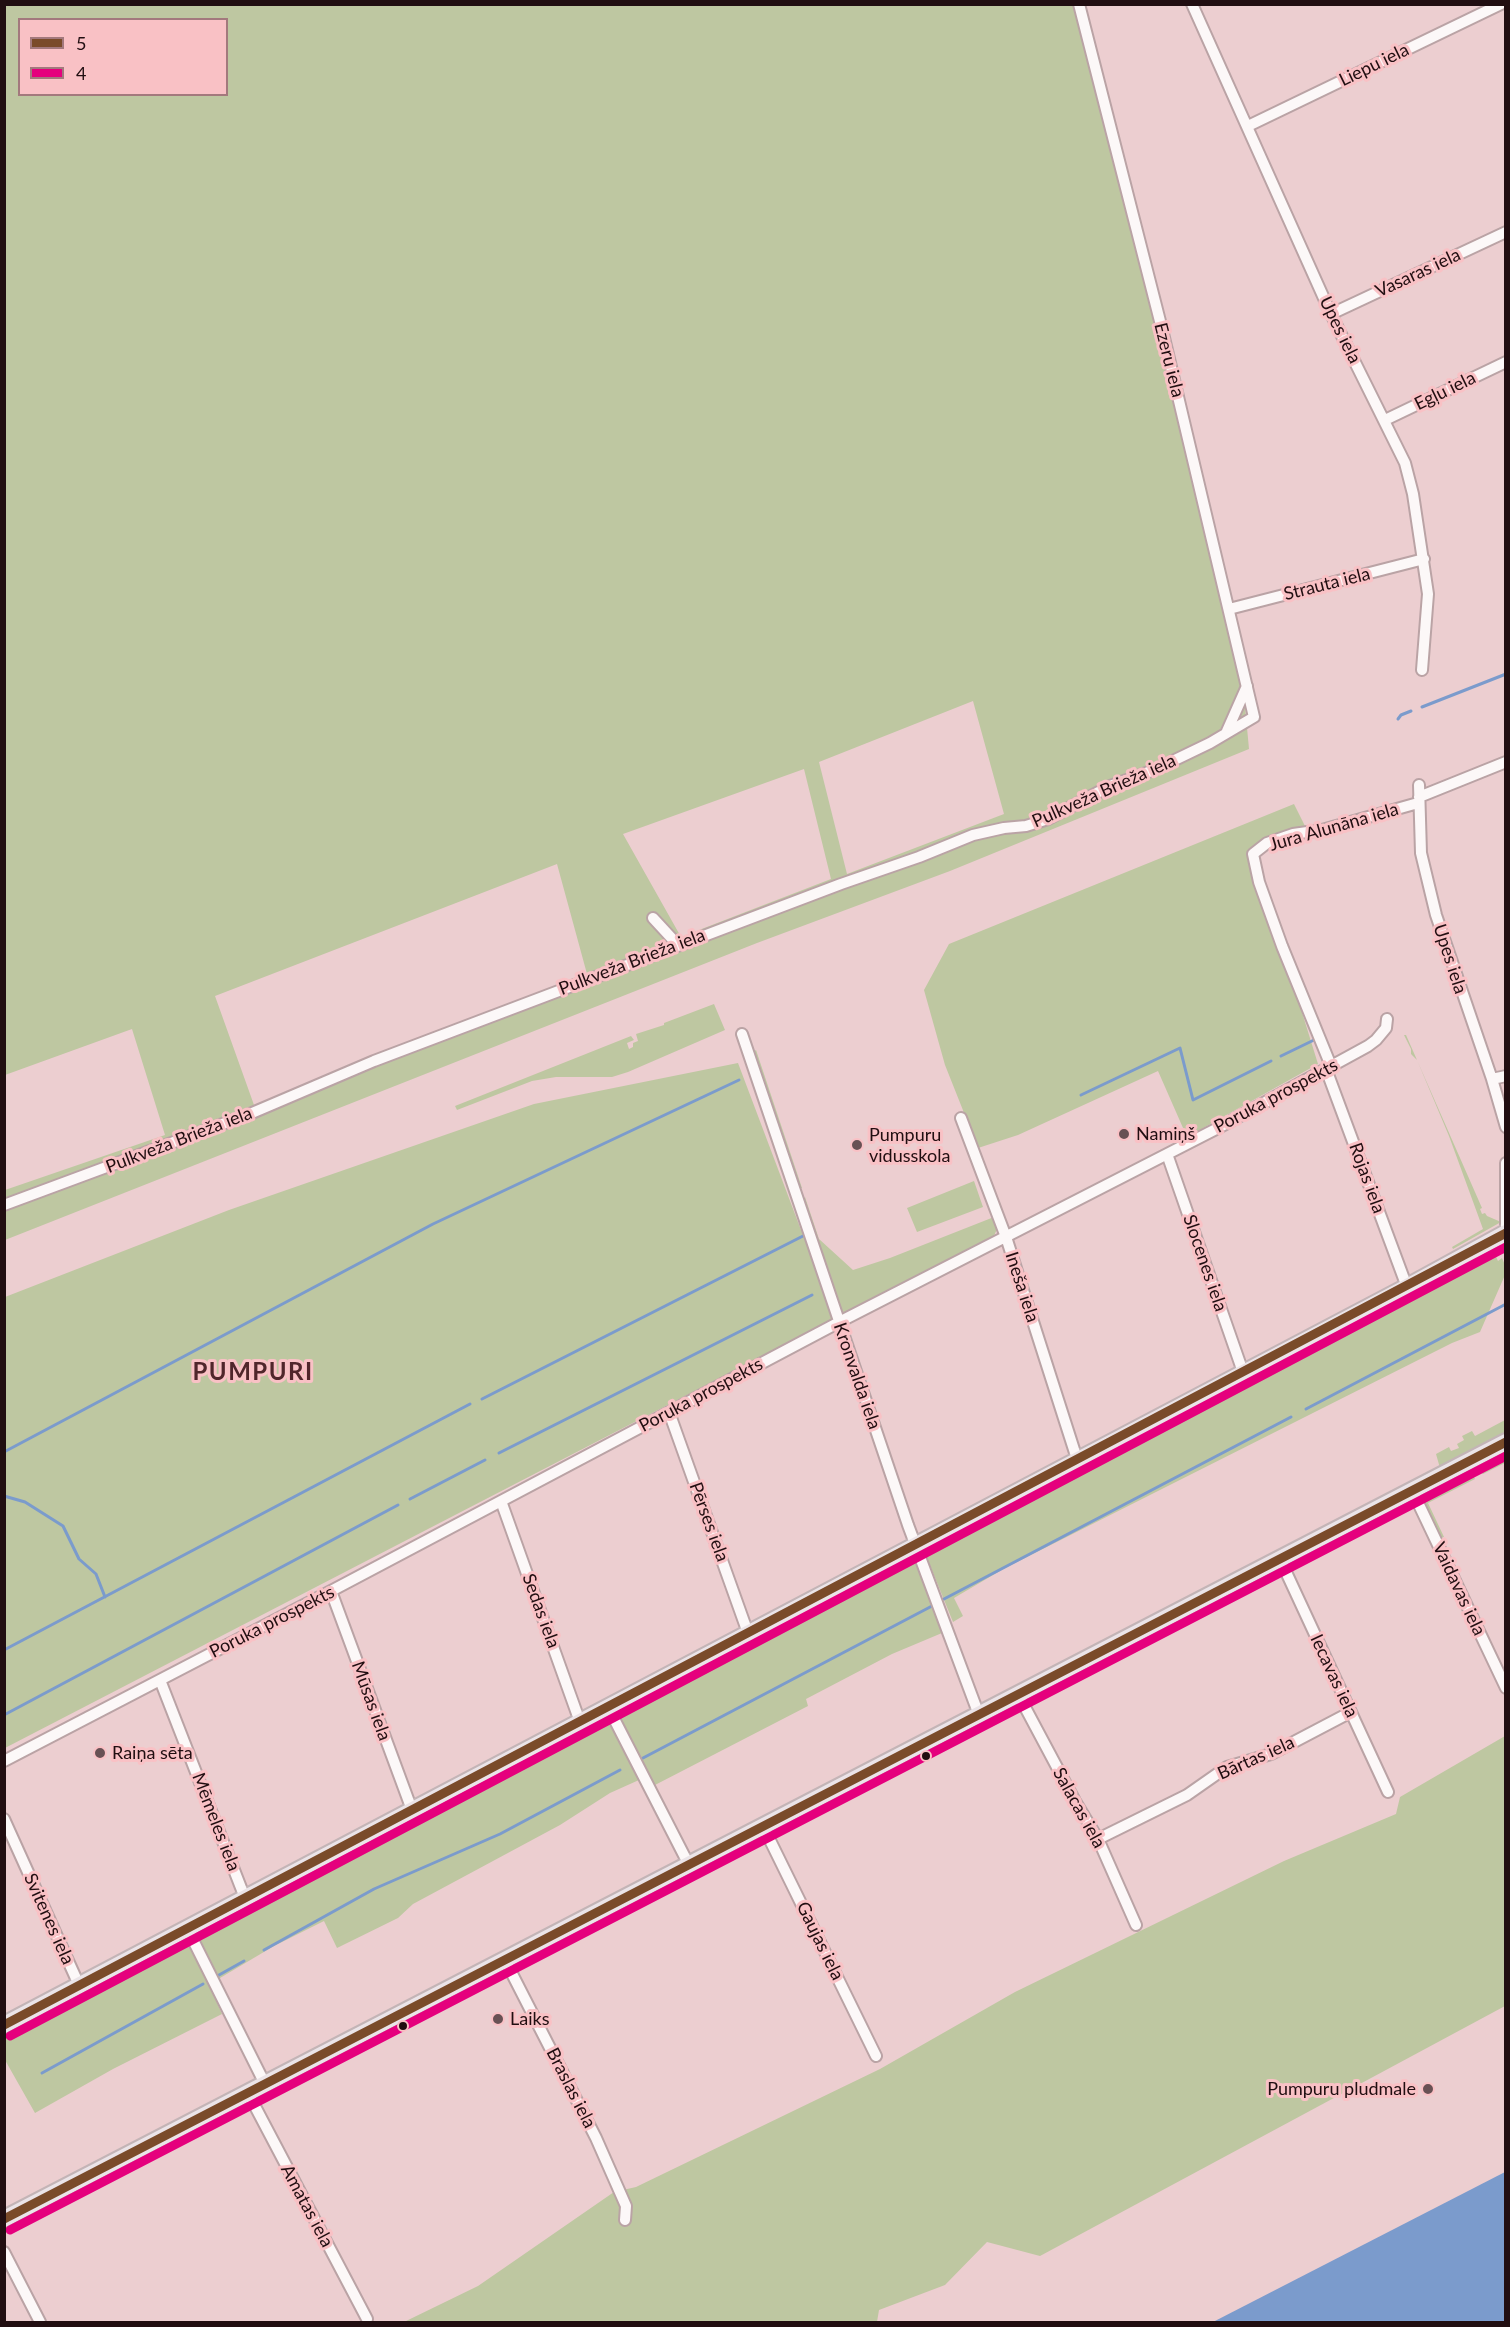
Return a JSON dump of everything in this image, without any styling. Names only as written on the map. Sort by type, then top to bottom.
[{"type":"main road","points":[[4,2025],[1077,1459],[1505,1238]]},
{"type":"main road","points":[[4,2219],[1506,1442]]},
{"type":"street","name":"Ezeru iela","points":[[1079,4],[1162,329],[1254,717]]},
{"type":"street","name":"Upes iela","points":[[1192,4],[1331,314],[1405,463],[1413,494],[1428,594],[1422,670]]},
{"type":"street","name":"Liepu iela","points":[[1248,126],[1501,4]]},
{"type":"street","name":"Vasaras iela","points":[[1331,314],[1506,232]]},
{"type":"street","name":"Egļu iela","points":[[1385,420],[1506,362]]},
{"type":"street","name":"Strauta iela","points":[[1229,609],[1424,559]]},
{"type":"street","points":[[1227,731],[1247,686]]},
{"type":"street","name":"Pulkveža Brieža iela","points":[[4,1205],[252,1113],[374,1061],[677,944],[919,857],[973,835],[1026,826],[1048,819],[1110,786],[1154,770],[1213,741],[1254,717]]},
{"type":"street","name":"Jura Alunāna iela","points":[[1253,854],[1267,843],[1293,834],[1322,830],[1506,762]]},
{"type":"street","name":"Upes iela","points":[[1419,795],[1421,853],[1436,915],[1506,1127]]},
{"type":"street","name":"Rojas iela","points":[[1253,854],[1259,882],[1407,1287]]},
{"type":"street","points":[[652,918],[677,944]]},
{"type":"street","name":"Poruka prospekts","points":[[4,1761],[839,1323],[1167,1154],[1376,1040],[1386,1028],[1387,1019]]},
{"type":"street","name":"Kronvalda iela","points":[[742,1034],[915,1545],[979,1715]]},
{"type":"street","points":[[1492,1079],[1506,1076]]},
{"type":"street","name":"Ineša iela","points":[[961,1118],[1006,1237],[1077,1459]]},
{"type":"street","name":"Slocenes iela","points":[[1167,1154],[1243,1372]]},
{"type":"street","points":[[1505,1238],[1506,1163]]},
{"type":"street","name":"Pērses iela","points":[[669,1412],[748,1633]]},
{"type":"street","name":"Vaidavas iela","points":[[1412,1490],[1506,1688]]},
{"type":"street","name":"Sedas iela","points":[[501,1501],[580,1722]]},
{"type":"street","name":"Iecavas iela","points":[[1280,1559],[1388,1792]]},
{"type":"street","name":"Mūsas iela","points":[[331,1591],[412,1810]]},
{"type":"street","name":"Mēmeles iela","points":[[160,1680],[245,1898]]},
{"type":"street","name":"Salacas iela","points":[[1018,1694],[1098,1839],[1136,1925]]},
{"type":"street","points":[[608,1707],[689,1865]]},
{"type":"street","name":"Bārtas iela","points":[[1098,1839],[1187,1795],[1227,1767],[1271,1754],[1351,1712]]},
{"type":"street","name":"Svitenes iela","points":[[4,1819],[79,1985]]},
{"type":"street","name":"Gaujas iela","points":[[763,1826],[876,2056]]},
{"type":"street","points":[[187,1928],[265,2084]]},
{"type":"street","name":"Braslas iela","points":[[505,1960],[596,2138],[626,2206],[625,2220]]},
{"type":"street","name":"Amatas iela","points":[[248,2093],[367,2319]]},
{"type":"street","points":[[4,2252],[40,2322]]},
{"type":"green space","points":[[5,5],[1075,5],[1242,674],[1249,749],[950,871],[757,943],[5,1240],[5,1190],[165,1135],[132,1029],[5,1075]],"holes":[[[973,701],[1004,814],[847,874],[819,762]],[[804,769],[831,879],[681,937],[623,834]],[[557,864],[587,974],[254,1105],[215,996]]]},
{"type":"green space","points":[[1294,804],[1308,832],[1293,834],[1253,854],[1318,1064],[1187,1137],[1158,1071],[1018,1135],[978,1148],[945,1065],[924,990],[949,944]]},
{"type":"green space","points":[[714,1004],[725,1030],[628,1072],[612,1077],[556,1077],[532,1081],[457,1110],[455,1106],[631,1036],[634,1040],[627,1043],[629,1049],[633,1047],[633,1043],[638,1041],[636,1034]]},
{"type":"green space","points":[[1404,1035],[1406,1035],[1417,1060],[1411,1054]]},
{"type":"green space","points":[[756,1050],[802,1188],[798,1189],[753,1052]]},
{"type":"green space","points":[[1417,1061],[1482,1208],[1480,1209],[1482,1214],[1485,1213],[1501,1222],[1453,1249],[1452,1247],[1483,1229],[1449,1136]]},
{"type":"green space","points":[[738,1063],[801,1230],[811,1231],[803,1200],[805,1197],[819,1239],[853,1270],[994,1217],[997,1229],[994,1236],[5,1748],[5,1297],[229,1210],[534,1104]]},
{"type":"green space","points":[[974,1181],[983,1207],[917,1232],[907,1208]]},
{"type":"green space","points":[[1492,1248],[1498,1261],[1502,1258],[1505,1275],[1480,1332],[1452,1343],[1005,1568],[954,1598],[963,1616],[953,1622],[925,1553],[928,1547]]},
{"type":"green space","points":[[1505,1420],[1505,1435],[1440,1468],[1436,1454],[1449,1447],[1451,1451],[1459,1448],[1457,1444],[1464,1440],[1462,1436],[1472,1431],[1475,1436]]},
{"type":"green space","points":[[1505,1447],[1505,1463],[1483,1474],[1477,1470],[1476,1463]]},
{"type":"green space","points":[[1465,1468],[1471,1471],[1475,1479],[1428,1503],[1444,1537],[1439,1538],[1425,1508],[1422,1494]]},
{"type":"green space","points":[[901,1559],[911,1561],[919,1567],[942,1633],[892,1654],[806,1699],[808,1706],[655,1785],[622,1724],[619,1708]]},
{"type":"green space","points":[[597,1719],[608,1723],[613,1729],[639,1780],[610,1793],[560,1825],[413,1904],[398,1918],[337,1948],[324,1921],[274,1946],[220,1978],[216,1977],[197,1936],[198,1929]]},
{"type":"green space","points":[[1505,1736],[1505,2006],[1040,2256],[987,2242],[945,2285],[879,2310],[877,2322],[404,2322],[478,2286],[614,2192],[636,2187],[880,2069],[1015,1992],[1284,1861],[1396,1814],[1400,1797]]},
{"type":"green space","points":[[182,1938],[194,1951],[222,2014],[113,2069],[35,2113],[5,2060],[5,2031]]},
{"type":"water","points":[[1505,2172],[1505,2322],[1213,2322]]},
{"type":"waterway","points":[[1422,707],[1506,674]]},
{"type":"waterway","points":[[1398,719],[1401,715],[1411,711]]},
{"type":"waterway","points":[[1281,1056],[1314,1040]]},
{"type":"waterway","points":[[1081,1095],[1180,1048],[1193,1100],[1271,1061]]},
{"type":"waterway","points":[[4,1452],[433,1224],[739,1080]]},
{"type":"waterway","points":[[482,1399],[803,1236]]},
{"type":"waterway","points":[[499,1453],[812,1295]]},
{"type":"waterway","points":[[1306,1409],[1506,1304]]},
{"type":"waterway","points":[[4,1650],[470,1404]]},
{"type":"waterway","points":[[944,1599],[1291,1417]]},
{"type":"waterway","points":[[410,1499],[485,1460]]},
{"type":"waterway","points":[[4,1496],[25,1502],[63,1526],[79,1559],[96,1574],[105,1597]]},
{"type":"waterway","points":[[4,1715],[398,1505]]},
{"type":"waterway","points":[[643,1758],[932,1606]]},
{"type":"waterway","points":[[264,1950],[374,1889],[500,1834],[620,1770]]},
{"type":"waterway","points":[[219,1975],[244,1961]]},
{"type":"waterway","points":[[42,2073],[203,1984]]},
{"type":"transit line","name":"5","points":[[4,2025],[1506,1233]]},
{"type":"transit line","name":"4","points":[[10,2036],[1506,1247]]},
{"type":"transit line","name":"5","points":[[4,2219],[1506,1442]]},
{"type":"transit line","name":"4","points":[[10,2230],[1506,1456]]},
{"type":"place","name":"Namiņš","points":[[1124,1134]]},
{"type":"place","name":"Pumpuru vidusskola","points":[[857,1145]]},
{"type":"place","name":"Raiņa sēta","points":[[100,1753]]},
{"type":"place","name":"Laiks","points":[[498,2019]]},
{"type":"place","name":"Pumpuru pludmale","points":[[1428,2089]]},
{"type":"district","name":"PUMPURI","points":[[253,1372]]}]
